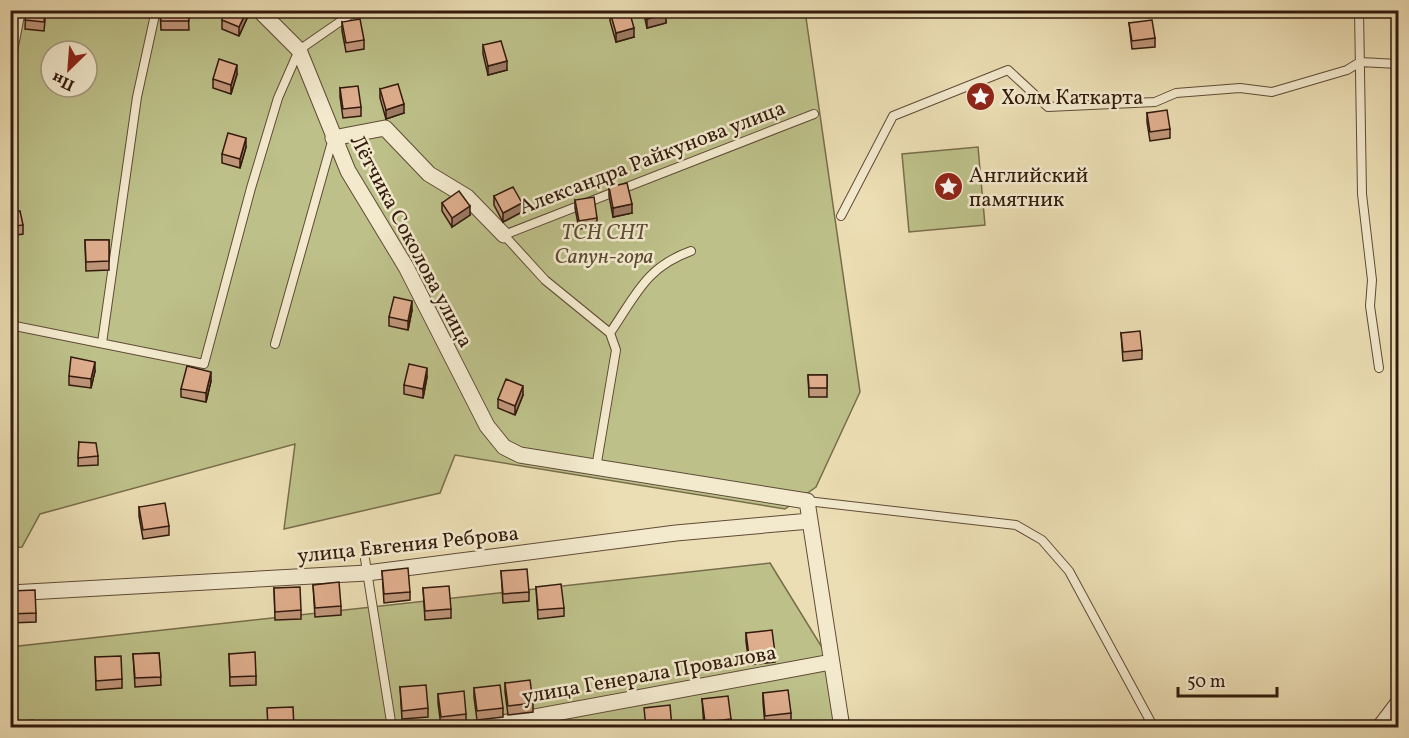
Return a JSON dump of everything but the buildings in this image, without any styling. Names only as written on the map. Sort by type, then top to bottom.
[{"type":"street","name":"Лётчика Соколова улица","points":[[259,10],[299,50],[348,171],[406,267],[487,426],[504,447],[519,454],[596,469]]},
{"type":"street","points":[[333,138],[385,128],[429,174],[466,197],[504,235]]},
{"type":"street","points":[[596,469],[807,501],[842,728]]},
{"type":"street","name":"улица Евгения Реброва","points":[[10,593],[366,566],[810,521]]},
{"type":"street","name":"улица Генерала Провалова","points":[[475,728],[831,662]]},
{"type":"street","points":[[1379,728],[1398,703]]},
{"type":"lane","points":[[10,67],[21,10]]},
{"type":"lane","points":[[102,344],[137,97],[156,10]]},
{"type":"lane","points":[[10,325],[204,364],[254,176],[278,98],[299,50],[351,14],[407,10]]},
{"type":"lane","points":[[1359,10],[1362,194],[1372,280],[1371,306],[1379,368]]},
{"type":"lane","points":[[841,216],[893,116],[1008,70],[1048,107],[1155,102],[1176,93],[1240,88],[1272,92],[1347,70],[1360,62],[1398,64]]},
{"type":"lane","name":"Александра Райкунова улица","points":[[504,235],[814,114]]},
{"type":"lane","points":[[275,344],[333,138]]},
{"type":"lane","points":[[504,235],[545,280],[610,333],[616,350],[596,469]]},
{"type":"lane","points":[[610,333],[651,273],[670,258],[692,250]]},
{"type":"lane","points":[[807,501],[1016,525],[1042,540],[1069,571],[1154,728]]},
{"type":"lane","points":[[366,566],[392,728]]},
{"type":"green space","name":"ТСН СНТ Сапун-гора","points":[[11,11],[805,11],[860,392],[816,487],[785,509],[455,455],[440,493],[284,529],[295,444],[40,514],[22,547],[11,548]]},
{"type":"green space","points":[[978,147],[985,225],[909,232],[902,154]]},
{"type":"green space","points":[[770,563],[831,662],[851,727],[11,727],[10,647]]},
{"type":"place","name":"Холм Каткарта","points":[[980,97]]},
{"type":"place","name":"Английский памятник","points":[[948,187]]}]
